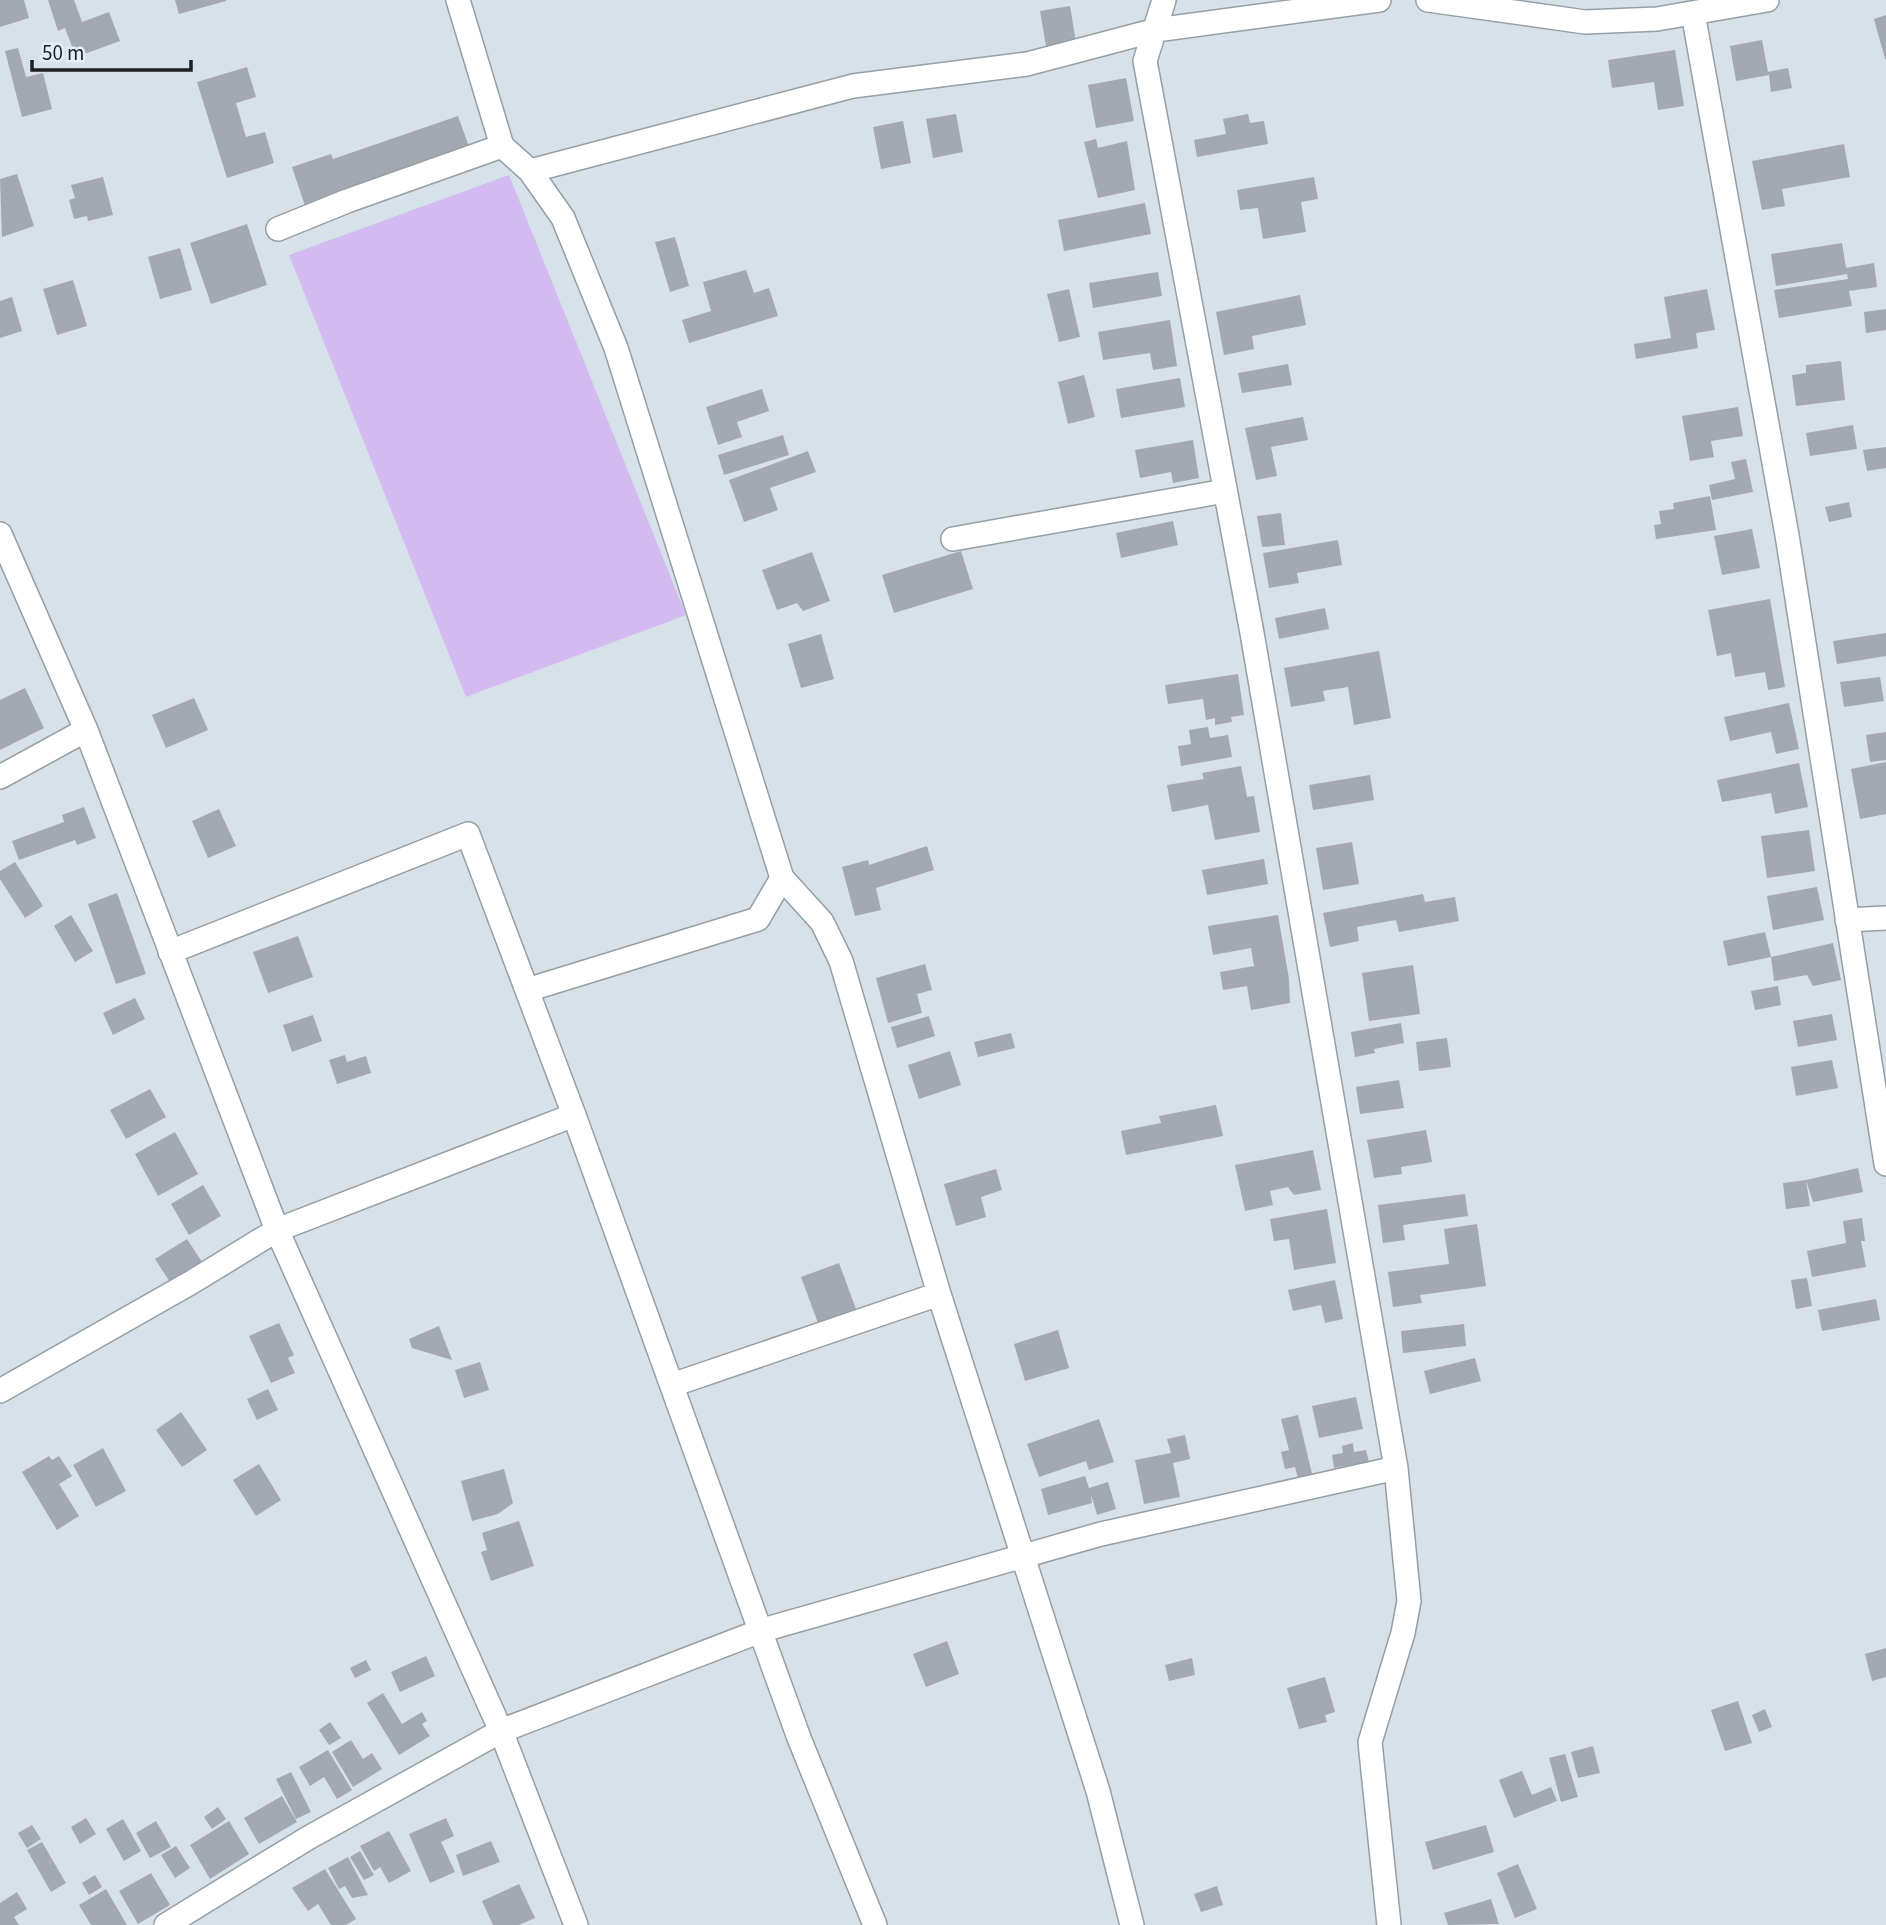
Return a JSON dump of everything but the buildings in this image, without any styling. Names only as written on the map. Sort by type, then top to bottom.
[{"type":"street","points":[[458,0],[502,146],[530,171],[563,218],[616,348],[782,878],[822,922],[841,961],[939,1294],[1098,1791],[1132,1925]]},
{"type":"street","points":[[1164,0],[1145,61],[1225,491],[1396,1468],[1409,1601],[1400,1645],[1370,1742],[1389,1925]]},
{"type":"street","points":[[530,171],[853,86],[1027,64],[1156,30],[1379,0]]},
{"type":"street","points":[[1428,0],[1585,22],[1657,19],[1766,0]]},
{"type":"street","points":[[1693,13],[1787,535],[1886,1164]]},
{"type":"street","points":[[278,229],[347,201],[502,146]]},
{"type":"street","points":[[953,539],[1225,491]]},
{"type":"street","points":[[0,534],[86,730],[276,1230],[501,1731],[576,1925]]},
{"type":"street","points":[[0,777],[86,730]]},
{"type":"street","points":[[170,952],[468,834],[574,1115],[804,1750],[875,1925]]},
{"type":"street","points":[[527,989],[758,919],[782,878]]},
{"type":"street","points":[[1847,920],[1886,918]]},
{"type":"street","points":[[0,1391],[192,1282],[276,1230],[574,1115]]},
{"type":"street","points":[[671,1385],[939,1294]]},
{"type":"street","points":[[166,1925],[308,1838],[501,1731],[761,1631],[1101,1534],[1396,1468]]},
{"type":"shaded area","points":[[509,175],[686,615],[466,697],[289,255]]}]
